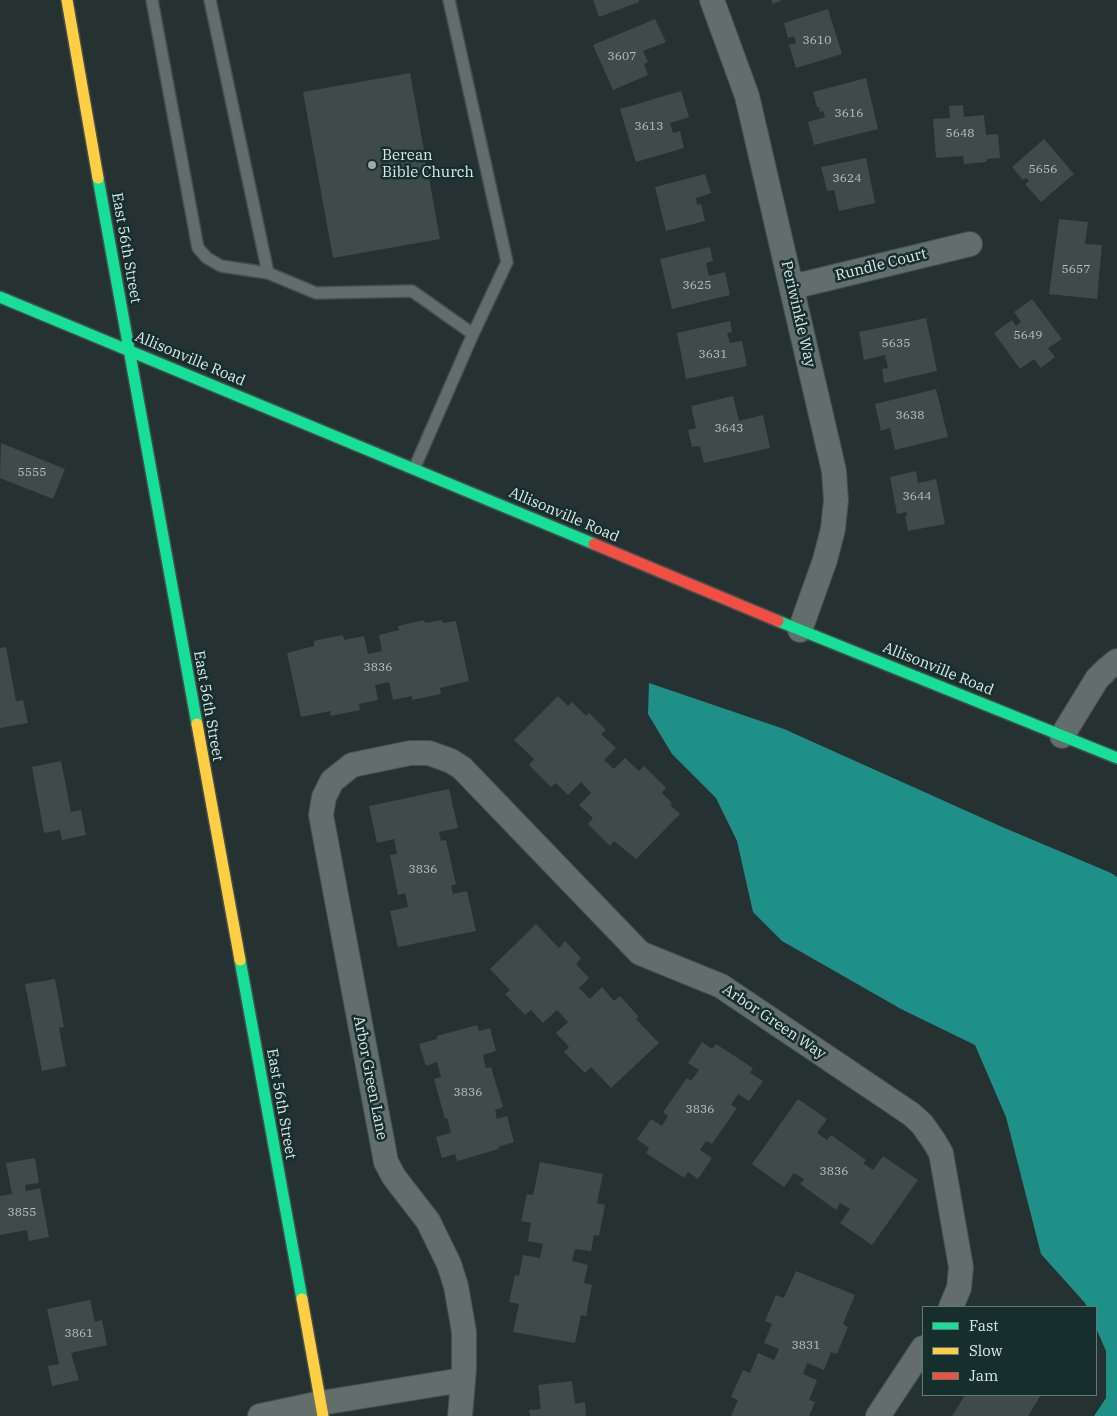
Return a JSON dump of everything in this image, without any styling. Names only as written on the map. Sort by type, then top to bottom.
[{"type":"street","name":"East 56th Street","points":[[67,0],[128,349],[322,1410]]},
{"type":"street","name":"Periwinkle Way","points":[[712,0],[747,96],[834,471],[836,512],[825,560],[800,630]]},
{"type":"street","name":"Rundle Court","points":[[792,287],[970,244]]},
{"type":"street","name":"Allisonville Road","points":[[0,297],[800,630],[1117,758]]},
{"type":"street","points":[[1062,736],[1097,679],[1117,662]]},
{"type":"street","name":"Arbor Green Way","points":[[382,759],[416,753],[429,753],[451,761],[462,768],[640,953],[722,986],[911,1114],[922,1124],[940,1153],[961,1267],[959,1288],[951,1306]]},
{"type":"street","name":"Arbor Green Lane","points":[[382,759],[352,765],[332,780],[324,797],[321,815],[386,1162],[394,1177],[428,1222],[449,1264],[456,1286],[464,1332],[464,1368],[460,1416]]},
{"type":"street","points":[[878,1416],[922,1350]]},
{"type":"street","points":[[260,1416],[322,1410],[462,1380]]},
{"type":"lane","points":[[152,0],[198,248],[207,258],[221,266],[268,273],[316,293],[412,291],[473,334]]},
{"type":"lane","points":[[210,0],[268,273]]},
{"type":"lane","points":[[414,469],[473,334],[507,262],[449,0]]},
{"type":"water","points":[[649,683],[784,729],[1117,877],[1117,1416],[1094,1416],[1106,1398],[1106,1351],[1097,1330],[1097,1306],[1086,1306],[1041,1254],[1006,1117],[975,1045],[901,1009],[782,941],[753,912],[737,841],[716,798],[672,754],[648,714]]},
{"type":"building","points":[[593,0],[639,0],[639,2],[599,17]]},
{"type":"building","points":[[771,0],[782,0],[773,4]]},
{"type":"building","points":[[828,9],[842,54],[796,68],[789,45],[796,43],[794,36],[788,38],[784,23]]},
{"type":"building","points":[[655,19],[666,42],[643,51],[648,62],[644,64],[648,75],[613,90],[593,45]]},
{"type":"building","name":"Berean Bible Church","points":[[410,73],[440,239],[333,258],[303,92]]},
{"type":"building","points":[[866,78],[878,129],[814,145],[808,122],[825,117],[823,111],[820,112],[819,107],[817,107],[813,92]]},
{"type":"building","points":[[681,91],[689,117],[670,123],[673,133],[680,131],[684,148],[636,162],[620,109]]},
{"type":"building","points":[[963,105],[964,117],[984,115],[986,135],[998,134],[1000,158],[987,159],[986,162],[964,164],[963,156],[936,158],[933,119],[950,118],[949,106]]},
{"type":"building","points":[[1044,139],[1074,174],[1041,202],[1025,184],[1029,181],[1026,178],[1023,180],[1012,167]]},
{"type":"building","points":[[866,158],[875,203],[839,211],[834,190],[827,191],[821,167]]},
{"type":"building","points":[[705,174],[711,193],[696,198],[697,205],[701,204],[705,221],[666,231],[655,187]]},
{"type":"building","points":[[1059,219],[1088,222],[1085,244],[1102,245],[1097,299],[1049,294]]},
{"type":"building","points":[[710,247],[713,261],[706,263],[709,276],[725,272],[730,295],[672,309],[660,259]]},
{"type":"building","points":[[1032,299],[1062,339],[1048,348],[1055,357],[1041,368],[1034,359],[1020,369],[994,333],[1012,320],[1016,326],[1021,322],[1014,312]]},
{"type":"building","points":[[926,318],[937,371],[884,383],[882,369],[888,368],[885,355],[864,360],[859,332]]},
{"type":"building","points":[[730,321],[732,332],[727,333],[730,343],[742,341],[747,366],[686,379],[677,333]]},
{"type":"building","points":[[936,389],[948,437],[895,450],[890,428],[881,431],[875,404]]},
{"type":"building","points":[[733,396],[739,421],[763,415],[770,448],[704,463],[700,446],[692,447],[688,430],[696,428],[691,406]]},
{"type":"building","points":[[1,443],[65,469],[53,499],[0,478]]},
{"type":"building","points":[[916,471],[918,483],[936,479],[945,524],[908,531],[906,512],[897,514],[890,477]]},
{"type":"building","points":[[424,620],[425,623],[442,620],[443,623],[456,621],[469,681],[440,688],[441,694],[412,700],[412,696],[393,700],[389,682],[375,685],[378,700],[359,704],[360,710],[331,716],[330,711],[301,717],[287,653],[314,646],[314,641],[343,635],[344,640],[364,636],[368,654],[382,651],[379,635],[399,630],[398,626]]},
{"type":"building","points":[[6,647],[16,701],[23,700],[28,723],[0,728],[0,648]]},
{"type":"building","points":[[558,696],[568,706],[572,702],[586,716],[589,713],[606,730],[601,734],[616,748],[604,760],[614,769],[625,758],[639,771],[644,766],[666,788],[662,793],[672,803],[670,805],[680,814],[636,859],[614,841],[610,846],[588,824],[593,818],[579,805],[591,793],[581,782],[568,795],[556,783],[551,787],[529,765],[534,759],[514,740]]},
{"type":"building","points":[[61,761],[71,812],[81,810],[86,835],[62,840],[60,830],[44,833],[32,767]]},
{"type":"building","points":[[449,789],[458,828],[439,832],[441,841],[446,840],[456,884],[451,886],[453,894],[467,891],[476,931],[398,947],[390,911],[408,907],[405,893],[398,895],[390,855],[397,854],[394,839],[377,843],[369,806]]},
{"type":"building","points":[[536,924],[559,948],[565,941],[581,958],[576,964],[589,978],[579,988],[590,999],[602,987],[614,1001],[620,996],[639,1017],[636,1019],[659,1043],[611,1088],[591,1067],[585,1073],[564,1052],[569,1047],[556,1033],[568,1022],[557,1010],[543,1023],[531,1010],[525,1015],[505,994],[510,990],[490,969]]},
{"type":"building","points":[[55,979],[64,1027],[59,1028],[66,1066],[42,1071],[25,984]]},
{"type":"building","points":[[477,1025],[479,1031],[490,1028],[496,1051],[483,1055],[486,1068],[491,1067],[503,1107],[495,1110],[497,1119],[507,1116],[514,1142],[498,1147],[499,1149],[457,1161],[455,1154],[442,1158],[436,1137],[451,1133],[447,1118],[445,1119],[434,1079],[441,1077],[437,1062],[426,1066],[419,1044],[437,1039],[437,1036]]},
{"type":"building","points":[[702,1042],[712,1049],[716,1044],[753,1068],[750,1073],[763,1081],[749,1101],[738,1094],[731,1105],[737,1108],[712,1144],[706,1141],[700,1150],[712,1158],[698,1179],[688,1172],[684,1178],[646,1153],[649,1148],[637,1139],[651,1119],[662,1126],[668,1116],[663,1112],[687,1078],[691,1081],[699,1070],[688,1063]]},
{"type":"building","points":[[798,1099],[827,1119],[817,1133],[827,1140],[831,1135],[866,1160],[863,1163],[873,1170],[883,1156],[918,1180],[872,1245],[840,1223],[850,1209],[840,1203],[836,1210],[800,1184],[804,1179],[794,1173],[784,1187],[752,1164]]},
{"type":"building","points":[[35,1158],[39,1183],[25,1185],[26,1191],[40,1188],[49,1237],[29,1241],[27,1230],[0,1235],[0,1196],[12,1194],[6,1163]]},
{"type":"building","points":[[540,1162],[603,1174],[597,1203],[605,1205],[599,1236],[594,1235],[591,1251],[575,1249],[572,1261],[588,1265],[584,1283],[592,1285],[586,1316],[581,1315],[575,1343],[513,1332],[519,1304],[509,1302],[515,1275],[519,1276],[523,1255],[540,1258],[543,1244],[528,1241],[531,1223],[521,1221],[527,1194],[533,1195]]},
{"type":"building","points":[[796,1271],[855,1295],[843,1324],[848,1327],[837,1354],[831,1352],[824,1370],[807,1363],[803,1374],[817,1380],[809,1400],[815,1402],[809,1416],[731,1416],[738,1400],[731,1397],[743,1370],[750,1373],[758,1353],[774,1360],[779,1349],[764,1343],[772,1324],[765,1321],[776,1295],[784,1298]]},
{"type":"building","points":[[90,1300],[95,1322],[102,1320],[107,1345],[71,1353],[79,1380],[52,1386],[48,1366],[59,1364],[47,1309]]},
{"type":"building","points":[[572,1381],[575,1404],[585,1402],[586,1416],[530,1416],[529,1410],[541,1409],[538,1385]]},
{"type":"building","points":[[964,1396],[1040,1396],[1028,1416],[952,1416]]},
{"type":"traffic: fast","points":[[98,178],[197,724]]},
{"type":"traffic: fast","points":[[0,297],[594,544]]},
{"type":"traffic: fast","points":[[778,621],[1117,758]]},
{"type":"traffic: fast","points":[[240,960],[302,1299]]},
{"type":"traffic: slow","points":[[67,0],[98,178]]},
{"type":"traffic: slow","points":[[197,724],[240,960]]},
{"type":"traffic: slow","points":[[302,1299],[323,1416]]},
{"type":"traffic: jam","points":[[594,544],[778,621]]},
{"type":"place","name":"Berean Bible Church","points":[[372,165]]}]
